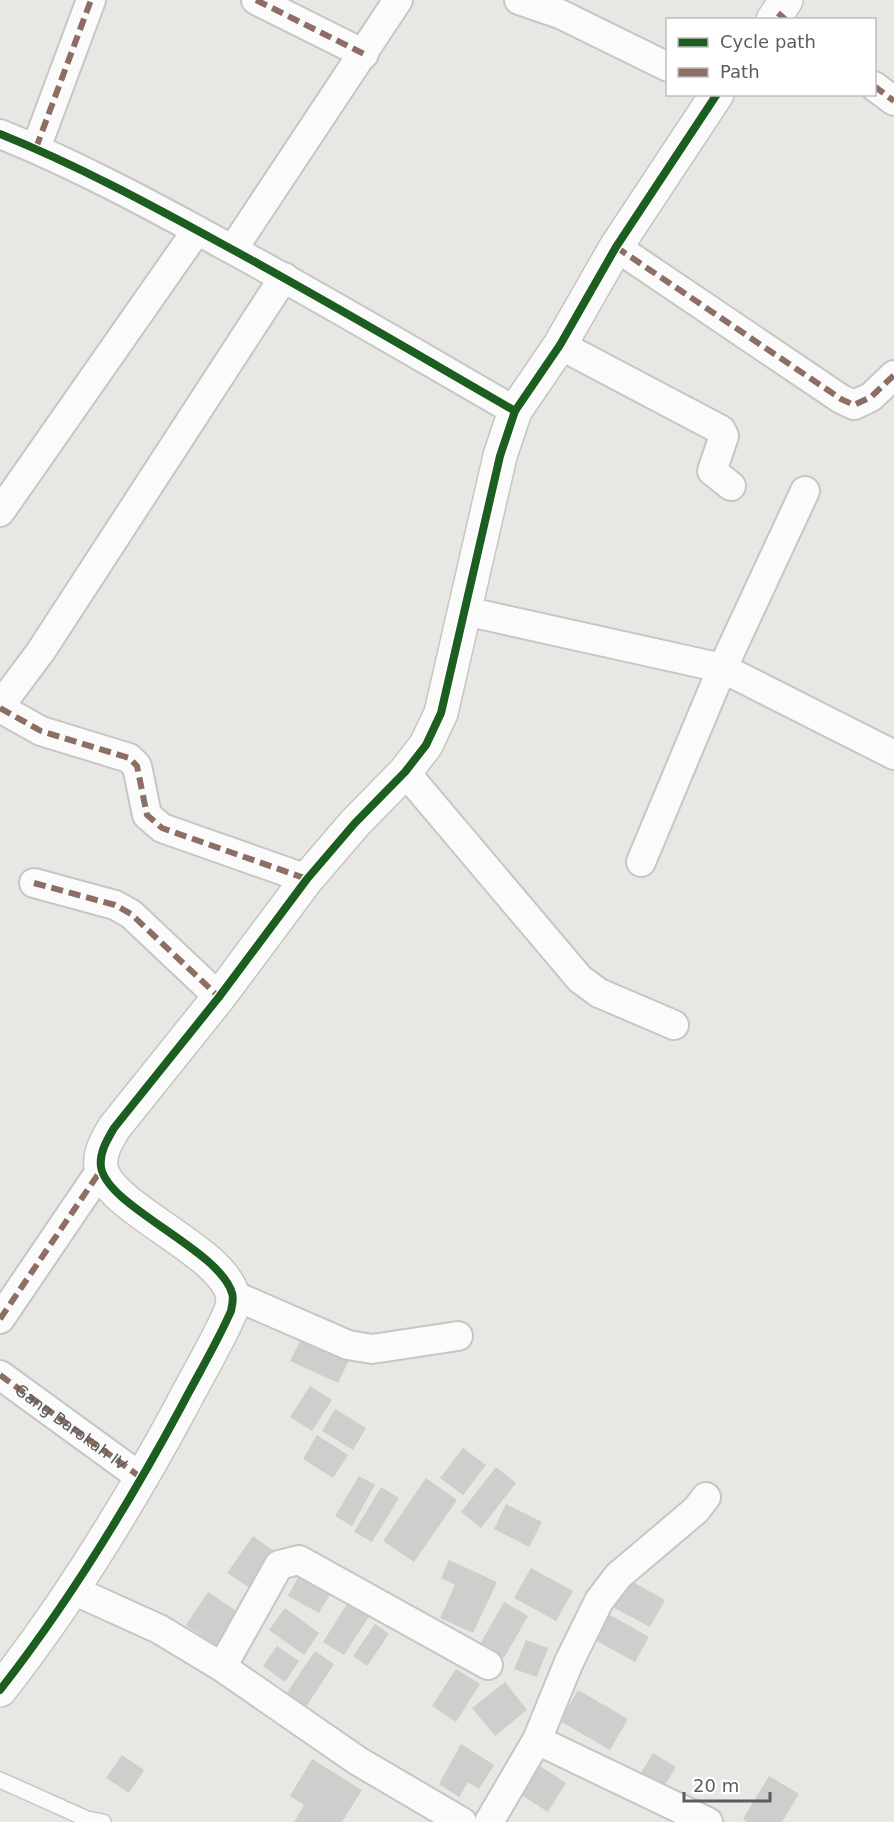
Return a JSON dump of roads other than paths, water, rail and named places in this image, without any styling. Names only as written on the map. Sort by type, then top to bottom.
[{"type":"street","points":[[36,148],[91,0]]},
{"type":"street","points":[[256,0],[364,54]]},
{"type":"street","points":[[233,249],[398,0]]},
{"type":"street","points":[[519,0],[560,14],[666,66]]},
{"type":"street","points":[[876,88],[894,101]]},
{"type":"street","points":[[458,1336],[372,1349],[348,1345],[233,1295],[227,1283],[212,1265],[115,1190],[101,1170],[100,1159],[114,1128],[219,997],[308,879],[355,823],[405,772],[426,745],[441,713],[501,456],[515,411],[560,345],[616,247],[716,96]]},
{"type":"street","points":[[0,134],[36,148],[233,249],[515,411]]},
{"type":"street","points":[[0,512],[13,497],[197,230]]},
{"type":"street","points":[[616,247],[841,399],[854,405],[871,397],[894,375]]},
{"type":"street","points":[[284,277],[41,651],[0,707],[41,731],[129,758],[137,766],[147,815],[162,828],[308,879]]},
{"type":"street","points":[[560,345],[721,430],[724,436],[712,471],[731,486]]},
{"type":"street","points":[[641,862],[722,669],[806,491]]},
{"type":"street","points":[[465,611],[722,669],[894,755]]},
{"type":"street","points":[[405,772],[580,979],[598,993],[674,1025]]},
{"type":"street","points":[[34,883],[115,905],[131,914],[219,997]]},
{"type":"street","points":[[0,1320],[101,1170]]},
{"type":"street","points":[[0,1690],[37,1644],[143,1479],[226,1322],[233,1295]]},
{"type":"street","name":"Gang Barokah IV","points":[[0,1375],[143,1479]]},
{"type":"street","points":[[489,1822],[537,1740],[568,1662],[599,1601],[618,1576],[696,1510],[706,1497]]},
{"type":"street","points":[[222,1667],[279,1565],[299,1560],[489,1665]]},
{"type":"street","points":[[73,1590],[159,1629],[222,1667],[331,1744],[462,1822]]},
{"type":"street","points":[[537,1740],[708,1822]]},
{"type":"lane","points":[[0,1780],[87,1819],[103,1822]]}]
